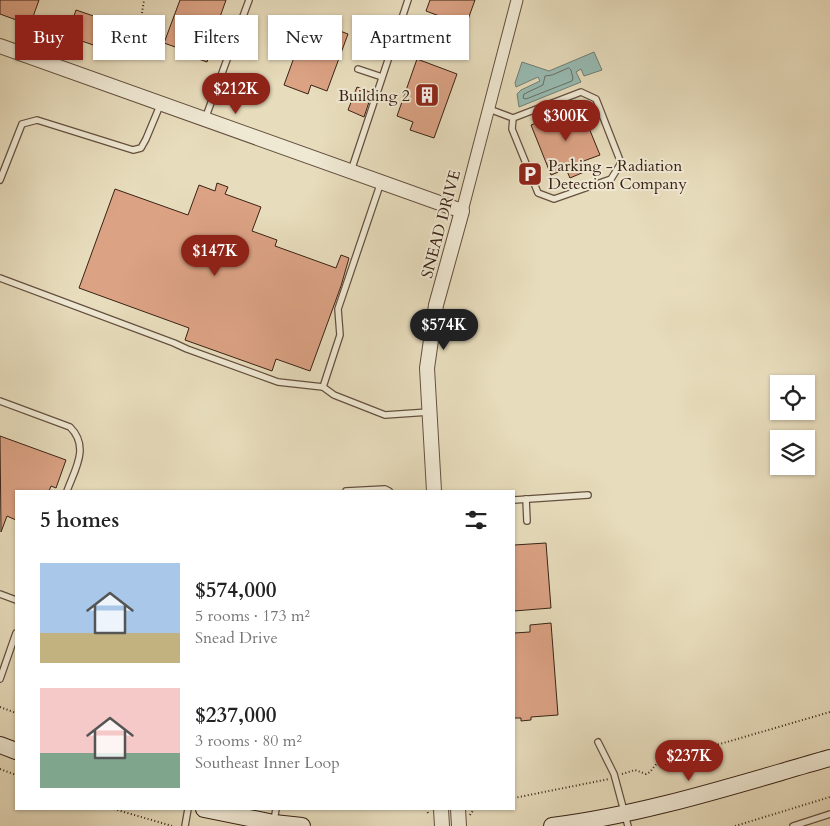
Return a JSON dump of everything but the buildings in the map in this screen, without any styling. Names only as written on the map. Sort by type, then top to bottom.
[{"type":"main road","points":[[0,745],[15,751]]},
{"type":"main road","points":[[552,826],[627,820],[686,799],[830,758]]},
{"type":"main road","points":[[214,810],[275,816],[302,826]]},
{"type":"street","name":"SNEAD DRIVE","points":[[434,490],[428,368],[436,305],[517,0]]},
{"type":"street","points":[[0,46],[462,211]]},
{"type":"street","points":[[435,812],[442,826]]},
{"type":"street","points":[[459,826],[464,812]]},
{"type":"lane","points":[[205,119],[250,0]]},
{"type":"lane","points":[[351,171],[408,0]]},
{"type":"lane","points":[[358,69],[382,77]]},
{"type":"lane","points":[[489,109],[514,118],[582,92],[596,99],[621,163],[611,179],[554,199],[538,192],[512,129],[514,118]]},
{"type":"lane","points":[[0,180],[22,124],[37,120],[133,150],[141,148],[161,103]]},
{"type":"lane","points":[[323,387],[340,335],[338,309],[381,182]]},
{"type":"lane","points":[[0,278],[66,301],[187,349],[278,382],[323,387],[334,395],[385,415],[429,412]]},
{"type":"lane","points":[[0,401],[70,427],[75,432],[80,442],[81,452],[67,490]]},
{"type":"lane","points":[[366,490],[387,490]]},
{"type":"lane","points":[[515,500],[588,495]]},
{"type":"lane","points":[[526,499],[527,521]]},
{"type":"lane","points":[[0,594],[15,600]]},
{"type":"lane","points":[[0,679],[15,636]]},
{"type":"lane","points":[[598,742],[614,774],[627,820]]},
{"type":"lane","points":[[185,826],[188,810]]},
{"type":"lane","points":[[793,826],[830,814]]},
{"type":"path","points":[[142,13],[144,0]]},
{"type":"path","points":[[0,707],[15,713]]},
{"type":"path","points":[[622,774],[635,770],[646,774],[658,762],[830,712]]},
{"type":"path","points":[[0,769],[15,775]]},
{"type":"path","points":[[515,798],[611,778]]},
{"type":"path","points":[[735,826],[830,797]]},
{"type":"path","points":[[117,810],[172,826]]},
{"type":"water","points":[[594,52],[602,70],[584,76],[581,69],[576,72],[581,82],[519,107],[517,94],[521,90],[540,81],[538,77],[516,87],[515,83],[522,62],[549,71]]},
{"type":"place","name":"Building 2","points":[[427,95]]},
{"type":"place","name":"Parking - Radiation Detection Company","points":[[530,174]]}]
